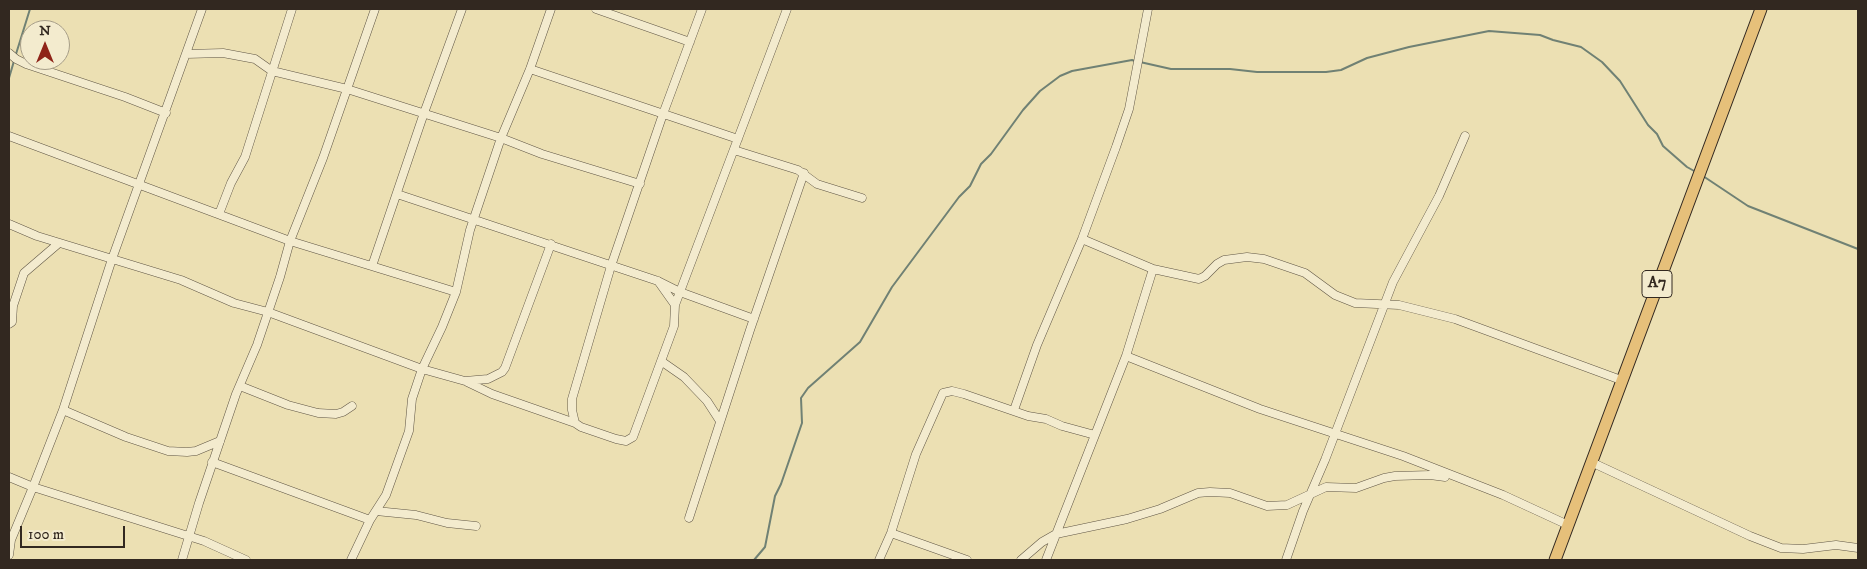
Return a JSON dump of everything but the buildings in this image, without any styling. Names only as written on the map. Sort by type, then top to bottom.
[{"type":"highway","name":"A7","points":[[1555,560],[1761,9]]},
{"type":"street","points":[[9,555],[11,540],[63,410],[112,259],[202,9]]},
{"type":"street","points":[[219,214],[231,183],[245,157],[292,9]]},
{"type":"street","points":[[182,560],[212,462],[257,345],[280,278],[290,241],[324,158],[375,9]]},
{"type":"street","points":[[372,266],[462,9]]},
{"type":"street","points":[[351,560],[370,520],[386,495],[409,431],[412,398],[422,369],[456,292],[466,243],[501,138],[552,9]]},
{"type":"street","points":[[596,9],[690,42]]},
{"type":"street","points":[[575,422],[572,398],[612,266],[663,114],[702,9]]},
{"type":"street","points":[[9,224],[37,236],[181,280],[234,303],[268,312],[422,369],[466,381],[492,394],[575,422],[589,430],[626,441],[633,437],[674,326],[675,305],[787,9]]},
{"type":"street","points":[[1014,410],[1037,346],[1082,239],[1128,110],[1148,9]]},
{"type":"street","points":[[9,53],[19,61],[166,113]]},
{"type":"street","points":[[186,54],[223,53],[255,59],[272,71],[347,89],[501,138],[542,154],[640,184]]},
{"type":"street","points":[[530,68],[738,139]]},
{"type":"street","points":[[9,136],[290,241],[456,292]]},
{"type":"street","points":[[1286,560],[1385,303],[1405,257],[1439,196],[1465,136]]},
{"type":"street","points":[[734,150],[804,173],[811,181],[817,184],[862,198]]},
{"type":"street","points":[[689,518],[804,173]]},
{"type":"street","points":[[397,194],[658,281],[680,292],[754,319]]},
{"type":"street","points":[[1082,239],[1153,269],[1198,279],[1205,276],[1224,260],[1247,257],[1264,259],[1299,271],[1335,295],[1355,303],[1399,304],[1463,322],[1621,380]]},
{"type":"street","points":[[9,324],[12,322],[13,306],[24,273],[59,243]]},
{"type":"street","points":[[466,381],[488,379],[502,372],[505,368],[551,244]]},
{"type":"street","points":[[1046,560],[1126,356],[1153,269]]},
{"type":"street","points":[[658,281],[675,305]]},
{"type":"street","points":[[1126,356],[1260,409],[1403,456],[1503,496],[1568,525]]},
{"type":"street","points":[[661,361],[684,377],[707,400],[720,422]]},
{"type":"street","points":[[240,386],[288,405],[318,413],[336,414],[352,406]]},
{"type":"street","points":[[879,560],[891,532],[916,454],[943,393],[956,392],[1028,416],[1046,419],[1062,426],[1095,435]]},
{"type":"street","points":[[63,410],[126,436],[178,452],[196,451],[220,441]]},
{"type":"street","points":[[212,462],[370,520]]},
{"type":"street","points":[[1592,462],[1750,536],[1781,548],[1803,549],[1836,546],[1858,548]]},
{"type":"street","points":[[1021,560],[1042,542],[1056,534],[1127,520],[1204,492],[1230,493],[1262,505],[1277,506],[1294,503],[1326,487],[1356,488],[1395,476],[1430,475],[1466,482]]},
{"type":"street","points":[[9,477],[32,487],[188,538],[204,541],[246,560]]},
{"type":"street","points":[[376,511],[416,515],[447,523],[476,526]]},
{"type":"street","points":[[891,532],[967,560]]},
{"type":"waterway","points":[[16,54],[30,9]]},
{"type":"waterway","points":[[1140,62],[1171,69],[1326,72],[1341,70],[1367,58],[1409,47],[1489,31],[1540,35],[1581,47],[1602,62],[1620,81],[1648,125],[1657,134],[1663,146],[1687,167],[1696,172]]},
{"type":"waterway","points":[[9,78],[14,61]]},
{"type":"waterway","points":[[754,560],[765,547],[775,496],[802,423],[801,398],[808,388],[860,342],[892,287],[959,197],[970,186],[981,164],[1040,91],[1060,76],[1072,71],[1135,61]]},
{"type":"waterway","points":[[1703,176],[1748,206],[1858,249]]}]
